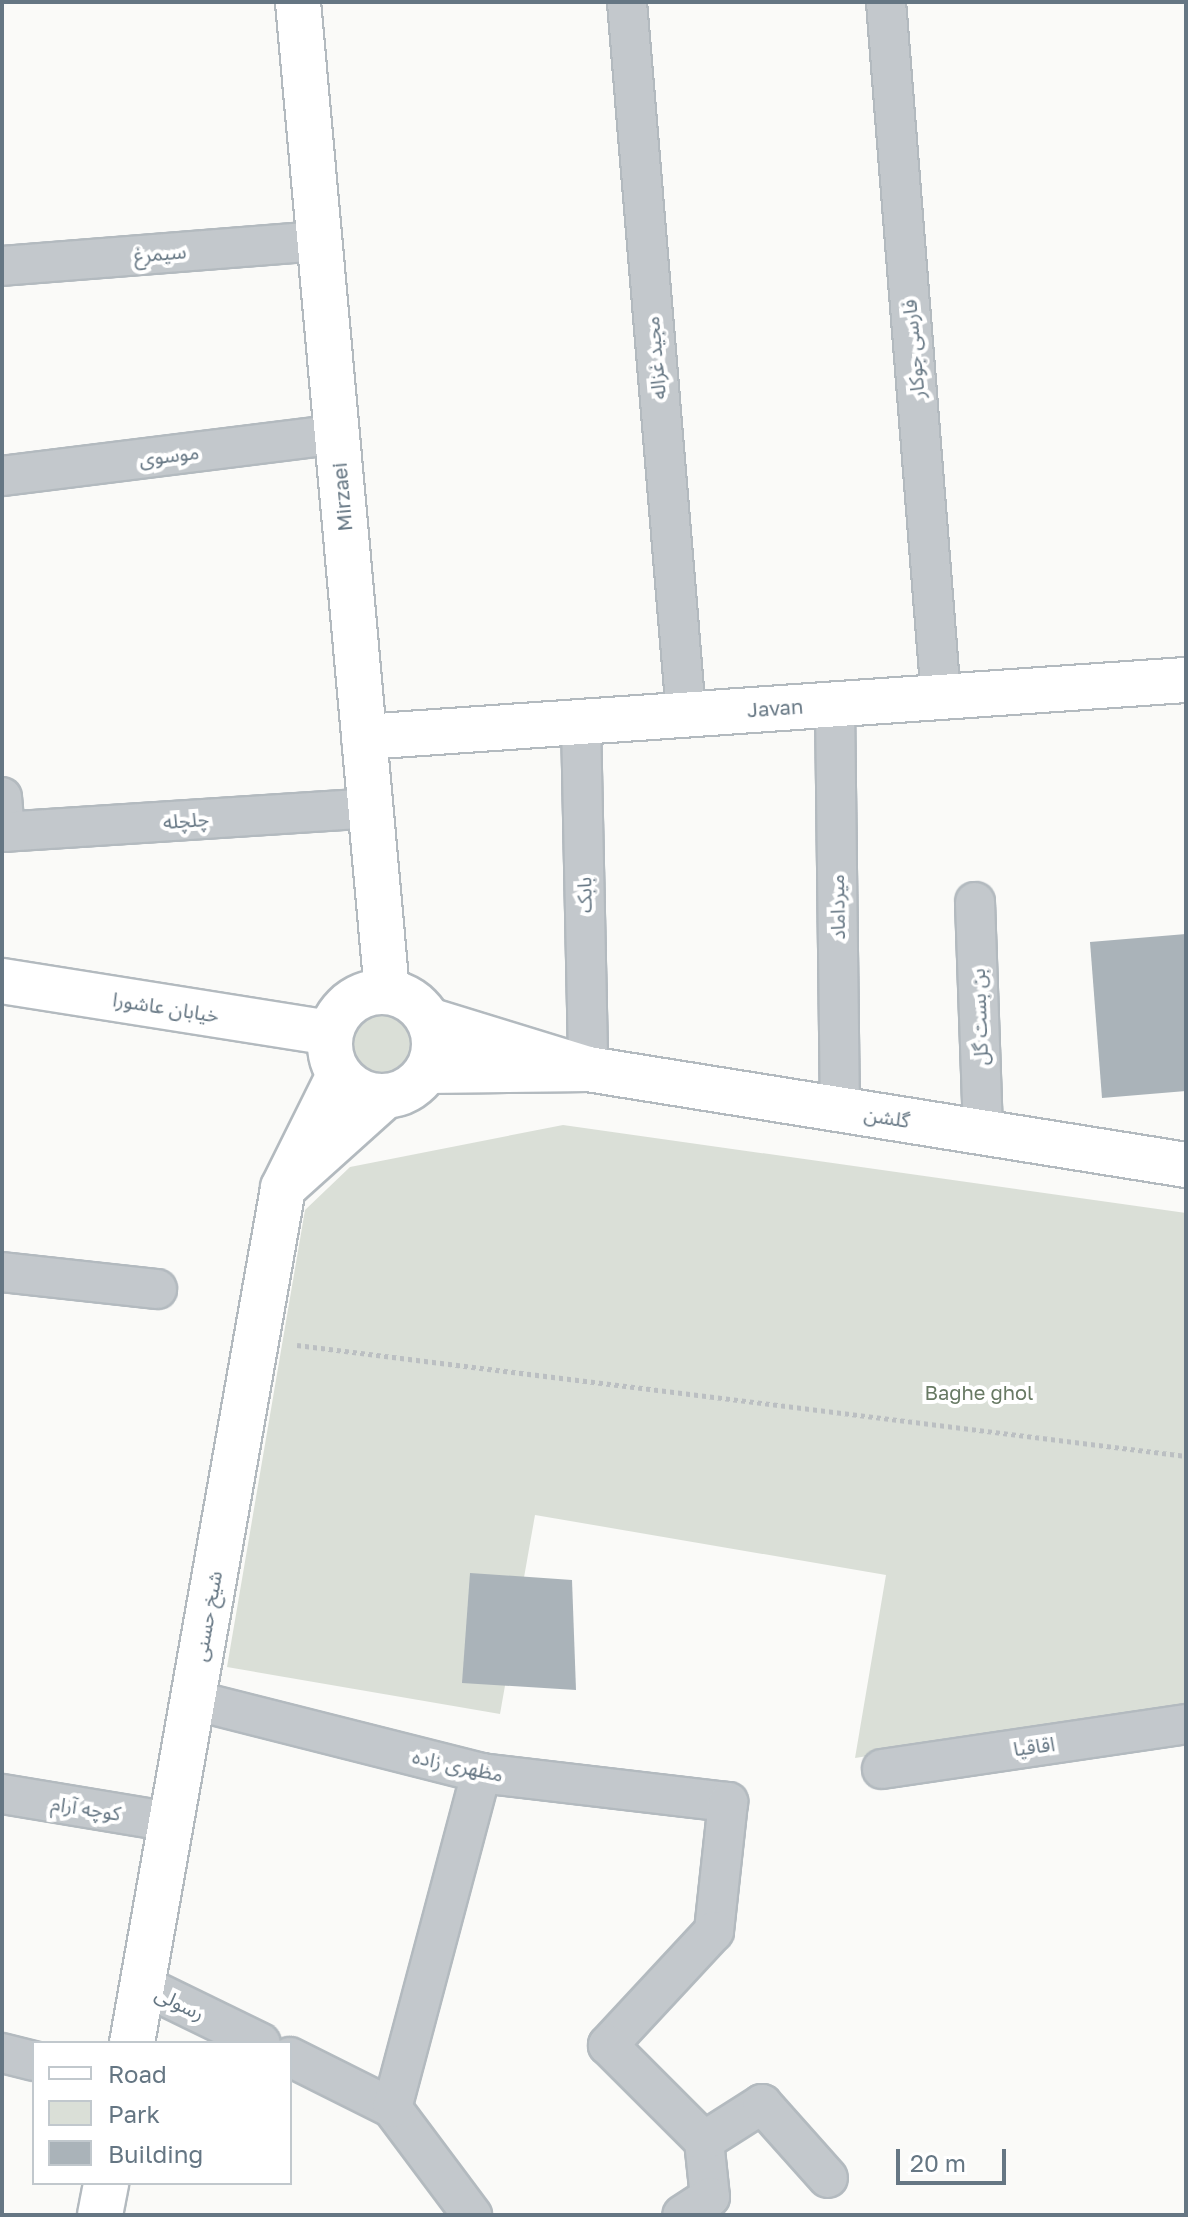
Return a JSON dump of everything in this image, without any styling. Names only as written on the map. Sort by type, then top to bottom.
[{"type":"street","name":"Mirzaei","points":[[298,2],[387,992]]},
{"type":"street","name":"مجید غزاله","points":[[627,2],[686,714]]},
{"type":"street","name":"فارسی جوکار","points":[[886,2],[941,697]]},
{"type":"street","name":"سیمرغ","points":[[2,266],[319,241]]},
{"type":"street","name":"موسوی","points":[[2,476],[337,434]]},
{"type":"street","name":"Javan","points":[[364,737],[1186,680]]},
{"type":"street","name":"میرداماد","points":[[835,704],[840,1109]]},
{"type":"street","name":"بابک","points":[[581,722],[588,1069]]},
{"type":"street","name":"چلچله","points":[[3,820],[370,808]]},
{"type":"street","name":"بن بست گل","points":[[975,902],[983,1133]]},
{"type":"street","name":"خیابان عاشورا","points":[[2,981],[334,1054]]},
{"type":"street","points":[[429,1020],[434,1046],[427,1071],[401,1094],[384,1097],[351,1087],[334,1054],[335,1019],[357,997],[387,992],[404,996],[429,1020],[588,1069]]},
{"type":"street","name":"شیخ حسنی","points":[[132,2041],[283,1188],[334,1054]]},
{"type":"street","name":"گلشن","points":[[588,1069],[1186,1165]]},
{"type":"street","points":[[427,1071],[588,1069]]},
{"type":"street","points":[[283,1188],[384,1097]]},
{"type":"street","points":[[2,1272],[157,1289]]},
{"type":"street","name":"مظهری زاده","points":[[193,1700],[481,1773],[728,1802],[714,1931],[608,2045],[704,2141]]},
{"type":"street","name":"اقاقیا","points":[[882,1769],[1186,1724]]},
{"type":"street","points":[[392,2108],[481,1773]]},
{"type":"street","name":"کوچه آرام","points":[[2,1794],[171,1822]]},
{"type":"street","name":"رسولی","points":[[142,1985],[257,2041]]},
{"type":"street","points":[[2,2053],[32,2060]]},
{"type":"street","points":[[292,2058],[392,2108],[472,2215]]},
{"type":"street","points":[[682,2215],[710,2197],[704,2141],[762,2104],[828,2178]]},
{"type":"street","points":[[100,2215],[106,2185]]},
{"type":"path","points":[[256,1340],[1186,1456]]},
{"type":"green space","points":[[374,1011],[388,1011],[400,1016],[410,1026],[415,1045],[410,1064],[400,1074],[388,1079],[374,1079],[362,1074],[352,1064],[347,1052],[347,1038],[352,1026],[362,1016]]},
{"type":"green space","name":"Baghe ghol","points":[[563,1125],[1186,1213],[1186,1706],[855,1758],[886,1575],[535,1515],[500,1714],[227,1667],[305,1210],[350,1167]]},
{"type":"building","points":[[1186,934],[1186,1091],[1102,1098],[1090,942]]},
{"type":"building","points":[[470,1573],[572,1580],[576,1690],[462,1683]]}]
